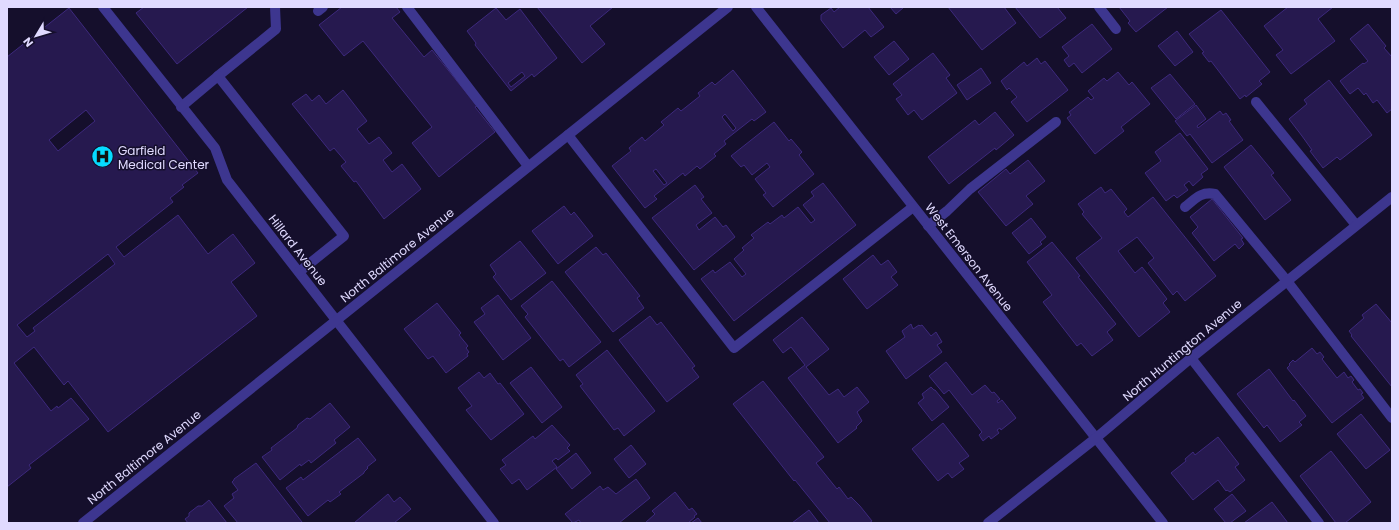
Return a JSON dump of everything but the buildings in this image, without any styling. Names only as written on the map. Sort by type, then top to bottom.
[{"type":"street","name":"Hillard Avenue","points":[[103,7],[215,148],[227,180],[494,523]]},
{"type":"street","points":[[181,107],[276,29],[275,7]]},
{"type":"street","points":[[407,7],[528,166]]},
{"type":"street","name":"North Baltimore Avenue","points":[[83,523],[728,7]]},
{"type":"street","name":"West Emerson Avenue","points":[[756,7],[1163,523]]},
{"type":"street","points":[[1099,7],[1116,29]]},
{"type":"street","points":[[218,76],[344,236],[299,272]]},
{"type":"street","points":[[1256,102],[1356,225]]},
{"type":"street","points":[[928,226],[947,211],[970,189],[1056,122]]},
{"type":"street","points":[[568,135],[734,348],[913,207]]},
{"type":"street","points":[[1185,208],[1201,195],[1208,193],[1215,194],[1287,281],[1392,418]]},
{"type":"street","name":"North Huntington Avenue","points":[[988,523],[1096,438],[1191,358],[1392,197]]},
{"type":"street","points":[[1191,358],[1319,523]]},
{"type":"place","name":"Garfield Medical Center","points":[[103,157]]}]
